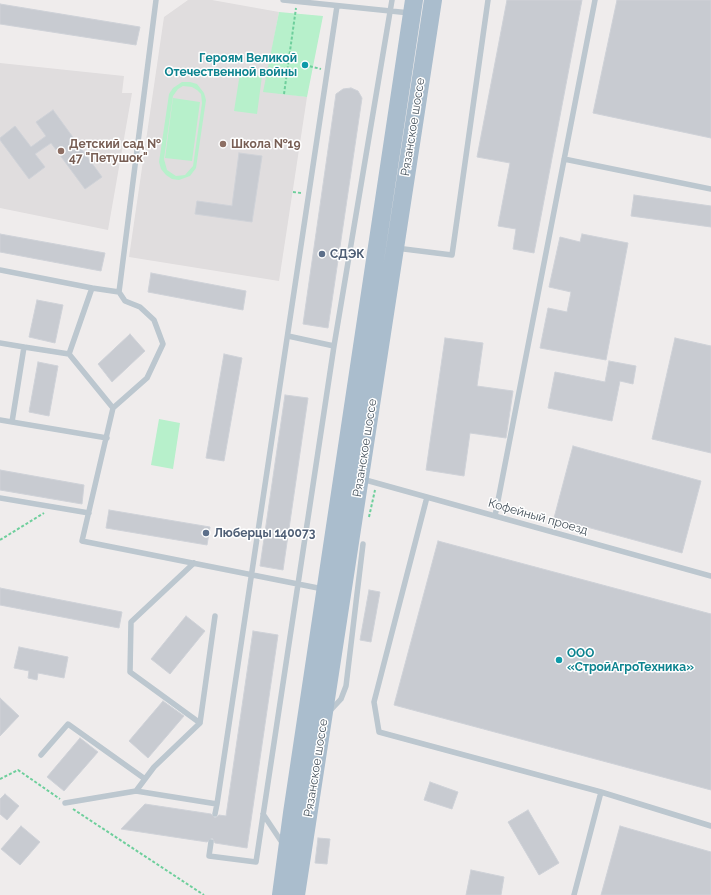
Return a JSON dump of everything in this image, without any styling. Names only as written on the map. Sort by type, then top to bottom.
[{"type":"main road","name":"Рязанское шоссе","points":[[296,895],[433,0]]},
{"type":"main road","name":"Рязанское шоссе","points":[[281,895],[413,7]]},
{"type":"lane","points":[[156,0],[119,292],[125,300],[140,307],[154,320],[163,344],[147,378],[113,408],[82,542],[326,589]]},
{"type":"lane","points":[[283,0],[390,11],[413,7]]},
{"type":"lane","points":[[211,842],[209,856],[256,862],[334,346],[383,64],[392,0]]},
{"type":"lane","points":[[395,248],[452,255],[488,0]]},
{"type":"lane","points":[[495,516],[595,0]]},
{"type":"lane","points":[[215,814],[337,6]]},
{"type":"lane","points":[[564,160],[711,189]]},
{"type":"lane","points":[[0,270],[119,292]]},
{"type":"lane","points":[[69,354],[92,288]]},
{"type":"lane","points":[[288,336],[334,346]]},
{"type":"lane","points":[[0,343],[69,354],[113,408]]},
{"type":"lane","points":[[12,422],[24,347]]},
{"type":"lane","points":[[0,420],[107,438]]},
{"type":"lane","name":"Кофейный проезд","points":[[360,479],[711,576]]},
{"type":"lane","points":[[428,497],[374,702],[379,732],[601,792],[711,826]]},
{"type":"lane","points":[[0,498],[89,514]]},
{"type":"lane","points":[[324,717],[333,710],[341,699],[346,686],[364,544]]},
{"type":"lane","points":[[194,563],[131,622],[130,672],[200,722]]},
{"type":"lane","points":[[136,791],[154,767],[200,722],[215,616]]},
{"type":"lane","points":[[42,754],[68,724],[145,779]]},
{"type":"lane","points":[[65,803],[136,791],[217,804]]},
{"type":"lane","points":[[574,895],[601,792]]},
{"type":"lane","points":[[263,814],[287,851]]},
{"type":"path","points":[[284,94],[297,2]]},
{"type":"path","points":[[0,540],[53,508]]},
{"type":"path","points":[[0,779],[18,770],[204,895]]},
{"type":"shaded area","name":"Школа №19","points":[[188,0],[212,0],[279,12],[264,91],[307,97],[279,281],[129,257],[164,17]]},
{"type":"shaded area","name":"Детский сад № 47 \"Петушок\"","points":[[0,63],[124,76],[122,93],[132,93],[108,230],[0,208]]},
{"type":"green space","points":[[279,12],[323,16],[307,97],[263,92]]},
{"type":"green space","points":[[240,73],[262,76],[257,114],[234,111]]},
{"type":"green space","points":[[182,82],[197,84],[204,93],[206,100],[196,168],[190,176],[179,180],[172,179],[166,175],[161,169],[159,162],[169,94],[173,88]],"holes":[[[183,86],[192,87],[201,94],[202,103],[193,166],[185,175],[176,176],[167,170],[164,159],[173,96],[178,89]]]},
{"type":"green space","points":[[173,98],[200,102],[192,161],[165,158]]},
{"type":"green space","points":[[159,419],[180,423],[173,469],[151,465]]},
{"type":"building","points":[[507,0],[582,0],[534,253],[513,249],[516,229],[498,226],[510,163],[477,157]]},
{"type":"building","points":[[617,0],[711,0],[711,138],[593,113]]},
{"type":"building","points":[[0,4],[140,27],[136,45],[0,24]]},
{"type":"building","points":[[351,88],[358,91],[362,98],[328,328],[303,324],[336,94],[343,89]]},
{"type":"building","points":[[53,110],[102,177],[85,189],[51,143],[35,154],[45,167],[29,179],[0,140],[0,138],[15,126],[31,147],[46,136],[36,122]]},
{"type":"building","points":[[239,153],[262,156],[252,222],[195,214],[197,201],[232,206]]},
{"type":"building","points":[[634,195],[711,206],[711,227],[631,216]]},
{"type":"building","points":[[0,234],[105,253],[101,271],[0,252]]},
{"type":"building","points":[[582,234],[628,243],[606,360],[540,348],[548,308],[567,312],[571,292],[549,287],[560,237],[580,242]]},
{"type":"building","points":[[151,273],[246,291],[243,310],[148,292]]},
{"type":"building","points":[[37,300],[63,305],[55,343],[29,337]]},
{"type":"building","points":[[130,334],[145,351],[112,382],[98,364]]},
{"type":"building","points":[[445,338],[483,343],[477,386],[513,391],[506,438],[470,433],[464,476],[426,470]]},
{"type":"building","points":[[675,338],[711,346],[711,453],[652,439]]},
{"type":"building","points":[[224,354],[242,358],[224,461],[206,458]]},
{"type":"building","points":[[609,361],[636,366],[633,384],[620,381],[612,421],[548,408],[555,372],[605,382]]},
{"type":"building","points":[[38,362],[58,366],[49,416],[29,412]]},
{"type":"building","points":[[285,395],[308,398],[283,570],[260,566]]},
{"type":"building","points":[[573,446],[701,481],[682,553],[554,518]]},
{"type":"building","points":[[0,470],[84,485],[82,504],[0,490]]},
{"type":"building","points":[[109,510],[210,527],[207,545],[106,528]]},
{"type":"building","name":"ООО «СтройАгроТехника»","points":[[438,541],[711,614],[711,790],[394,705]]},
{"type":"building","points":[[0,588],[122,612],[119,628],[0,605]]},
{"type":"building","points":[[369,590],[380,592],[371,642],[360,640]]},
{"type":"building","points":[[186,616],[205,631],[170,674],[151,659]]},
{"type":"building","points":[[253,631],[278,635],[247,848],[215,843],[212,838],[207,842],[121,829],[145,804],[211,814],[215,818],[219,815],[226,816]]},
{"type":"building","points":[[19,647],[68,657],[64,678],[38,673],[37,680],[28,678],[29,671],[14,668]]},
{"type":"building","points":[[0,698],[19,716],[0,736]]},
{"type":"building","points":[[163,701],[184,716],[148,758],[129,741]]},
{"type":"building","points":[[80,738],[98,752],[64,791],[47,777]]},
{"type":"building","points":[[430,782],[458,792],[452,809],[424,800]]},
{"type":"building","points":[[5,794],[19,806],[7,820],[0,814],[0,799]]},
{"type":"building","points":[[528,810],[559,863],[539,875],[508,822]]},
{"type":"building","points":[[21,826],[40,842],[20,865],[1,849]]},
{"type":"building","points":[[620,826],[711,852],[711,895],[601,895]]},
{"type":"building","points":[[318,838],[330,839],[327,864],[315,863]]},
{"type":"building","points":[[471,870],[504,877],[501,895],[466,895]]},
{"type":"place","name":"Героям Великой Отечественной войны","points":[[305,65]]},
{"type":"place","name":"Школа №19","points":[[223,144]]},
{"type":"place","name":"Детский сад № 47 \"Петушок\"","points":[[61,151]]},
{"type":"place","name":"СДЭК","points":[[322,254]]},
{"type":"place","name":"Люберцы 140073","points":[[206,533]]},
{"type":"place","name":"ООО «СтройАгроТехника»","points":[[559,660]]}]
